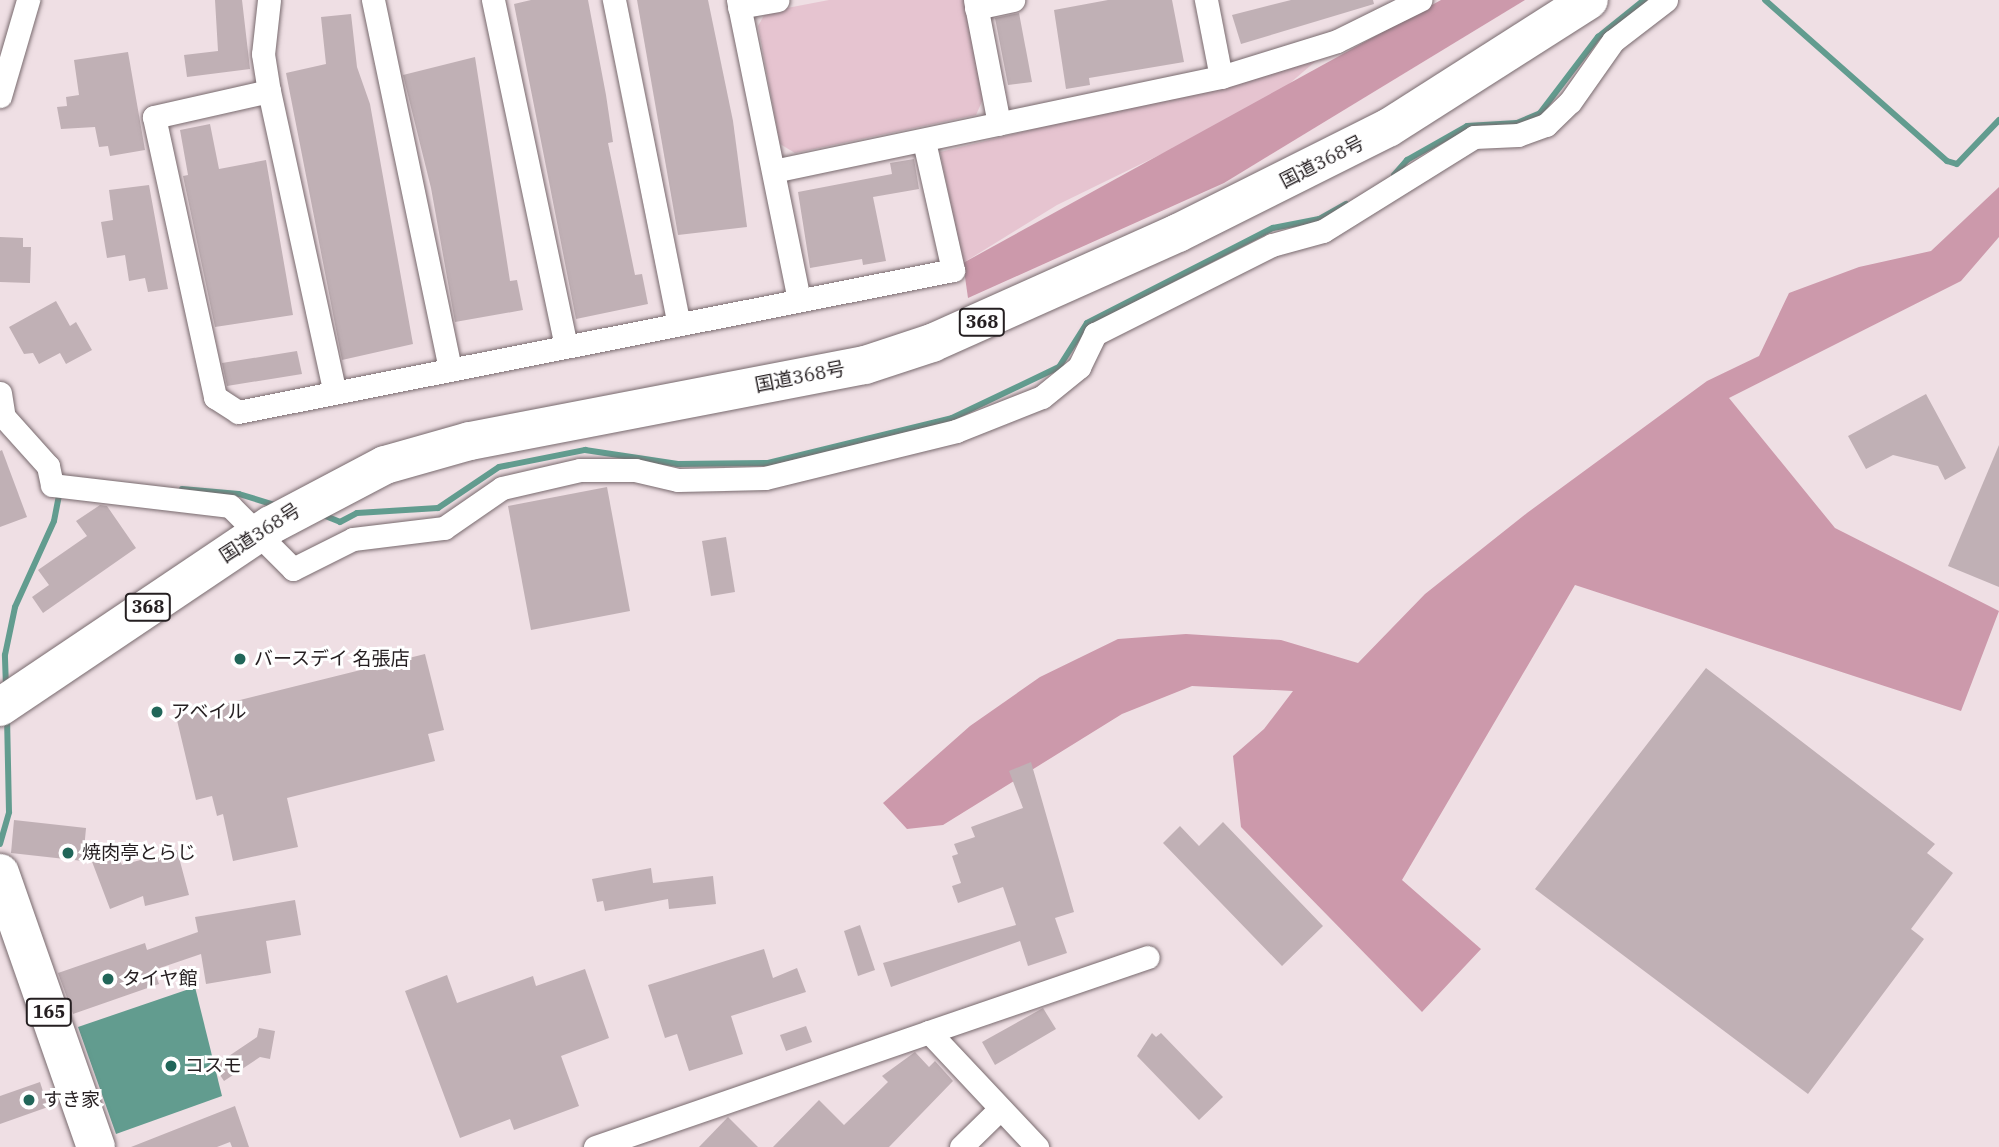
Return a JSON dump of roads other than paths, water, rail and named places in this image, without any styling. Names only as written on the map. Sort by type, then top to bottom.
[{"type":"highway","name":"国道368号","points":[[13,698],[319,495],[425,451],[865,365],[932,343],[1178,233],[1366,140],[1589,0]]},
{"type":"highway","name":"165","points":[[1,875],[96,1147]]},
{"type":"street","points":[[0,96],[28,0]]},
{"type":"street","points":[[269,0],[263,54],[269,91],[334,390]]},
{"type":"street","points":[[373,0],[450,369]]},
{"type":"street","points":[[494,0],[566,345]]},
{"type":"street","points":[[614,0],[679,324]]},
{"type":"street","points":[[778,0],[739,3],[799,300]]},
{"type":"street","points":[[999,124],[976,4],[1013,0]]},
{"type":"street","points":[[1206,0],[1221,77]]},
{"type":"street","points":[[774,171],[1221,77],[1337,41],[1420,0]]},
{"type":"street","points":[[0,393],[4,416],[48,466],[55,486],[80,492],[230,506],[264,530],[293,569],[353,540],[444,528],[502,488],[580,470],[635,470],[678,480],[765,478],[956,431],[1042,397],[1068,380],[1094,334],[1272,245],[1323,231],[1474,137],[1518,135],[1546,125],[1570,102],[1613,41],[1666,0]]},
{"type":"street","points":[[269,91],[154,117],[215,397],[238,412],[334,390],[953,270],[924,141]]},
{"type":"street","points":[[595,1147],[1148,957]]},
{"type":"street","points":[[929,1032],[1037,1147]]},
{"type":"street","points":[[961,1147],[1000,1109]]},
{"type":"waterway","points":[[1394,175],[1407,160],[1467,126],[1517,123],[1540,113],[1598,37],[1644,0]]},
{"type":"waterway","points":[[1765,0],[1947,161],[1957,164],[1999,120]]},
{"type":"waterway","points":[[323,515],[340,522],[357,513],[438,508],[499,467],[585,450],[678,464],[768,463],[952,418],[1059,367],[1087,323],[1273,228],[1319,219],[1346,204]]},
{"type":"waterway","points":[[182,489],[239,494],[278,506]]},
{"type":"waterway","points":[[6,687],[5,655],[15,607],[54,521],[60,491]]},
{"type":"waterway","points":[[0,844],[9,812],[7,719]]},
{"type":"place","name":"バースデイ 名張店","points":[[240,659]]},
{"type":"place","name":"アベイル","points":[[157,712]]},
{"type":"place","name":"焼肉亭とらじ","points":[[68,853]]},
{"type":"place","name":"タイヤ館","points":[[108,979]]},
{"type":"place","name":"コスモ","points":[[171,1066]]},
{"type":"place","name":"すき家","points":[[29,1100]]}]
